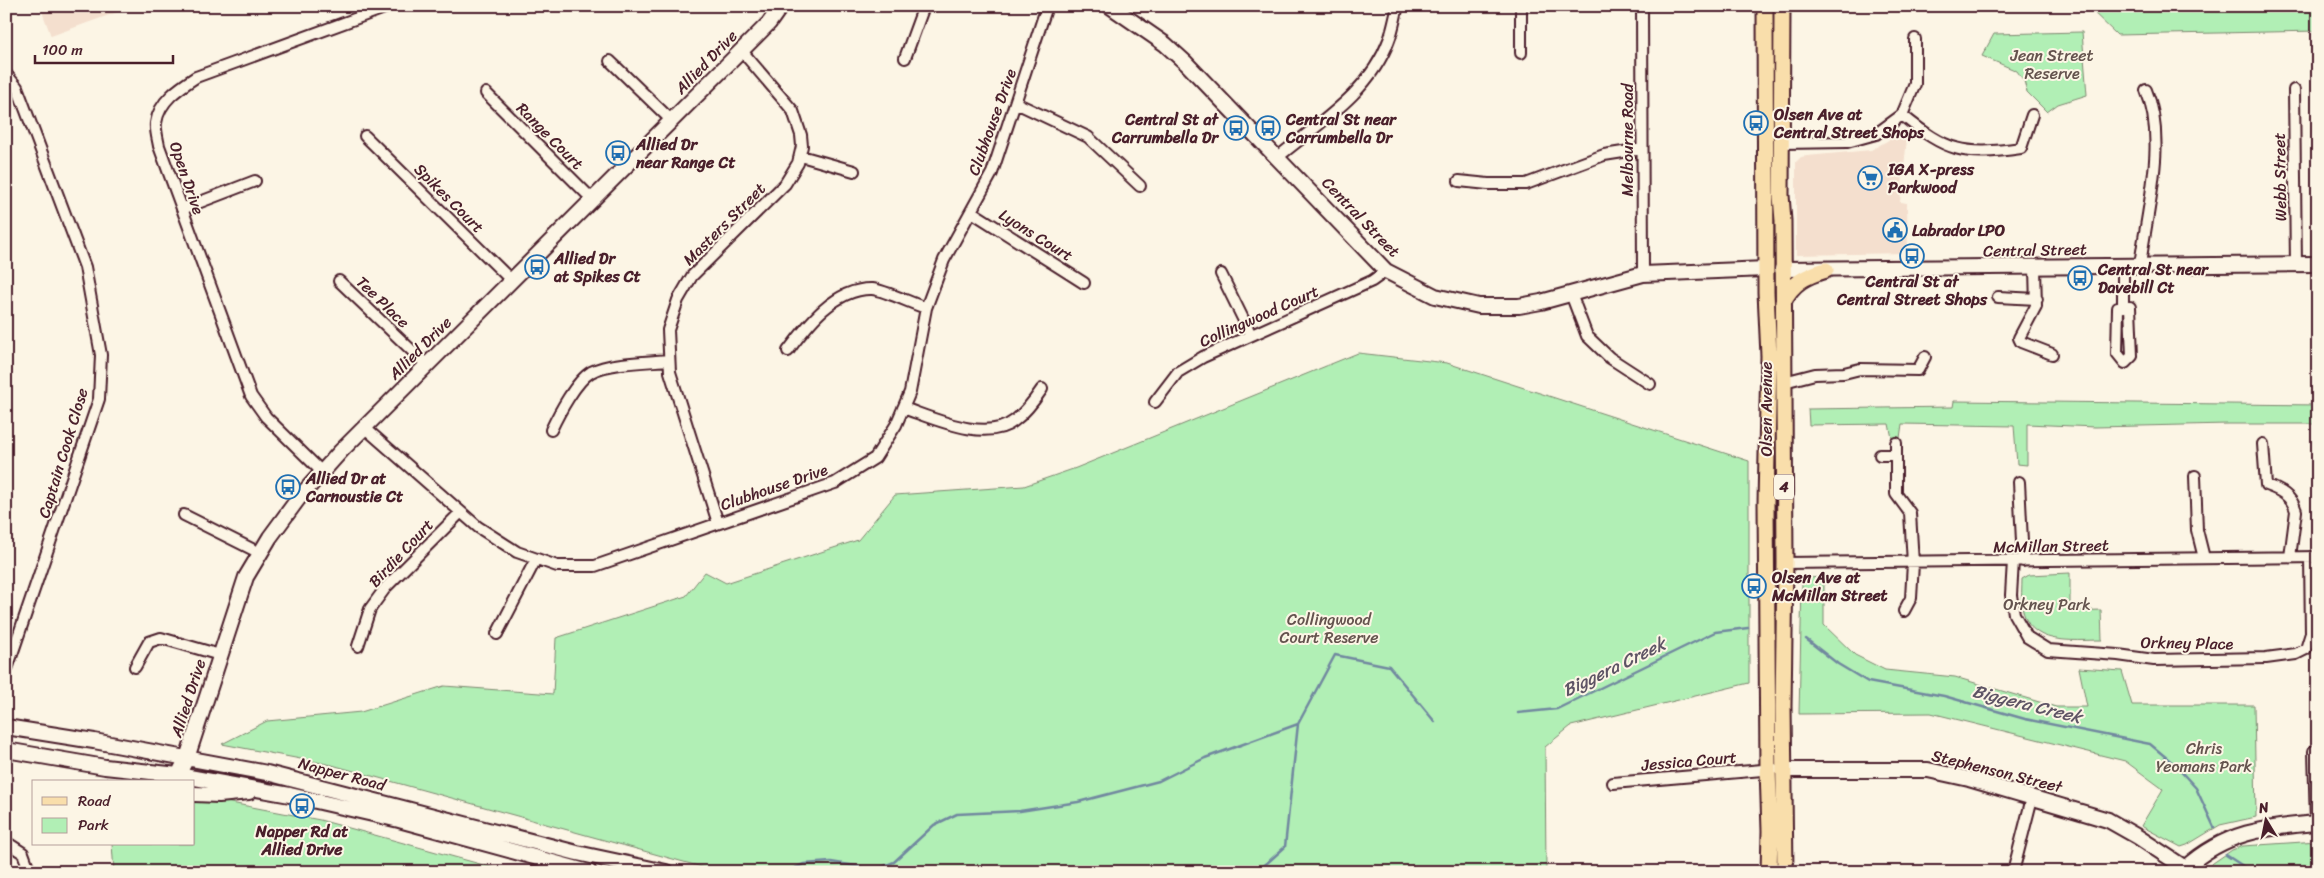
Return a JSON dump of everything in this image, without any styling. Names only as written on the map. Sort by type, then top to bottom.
[{"type":"main road","name":"Olsen Avenue","points":[[1765,6],[1766,269],[1769,356],[1766,503],[1769,872]]},
{"type":"main road","name":"Olsen Avenue","points":[[1782,6],[1785,872]]},
{"type":"main road","points":[[1766,269],[1782,269]]},
{"type":"main road","points":[[1782,302],[1790,288],[1798,281],[1826,270]]},
{"type":"street","name":"Open Drive","points":[[322,472],[266,417],[251,396],[159,146],[156,123],[163,106],[177,89],[196,77],[390,6]]},
{"type":"street","name":"Allied Drive","points":[[177,778],[187,758],[246,578],[260,553],[298,499],[364,428],[769,24],[781,6]]},
{"type":"street","points":[[905,58],[924,6]]},
{"type":"street","name":"Clubhouse Drive","points":[[364,428],[478,527],[517,552],[557,566],[595,566],[835,483],[875,458],[896,425],[910,392],[926,308],[944,260],[992,173],[1047,6]]},
{"type":"street","name":"Central Street","points":[[1110,6],[1165,44],[1186,63],[1386,270],[1435,296],[1479,306],[1519,306],[1643,274],[1766,269]]},
{"type":"street","points":[[1278,157],[1358,90],[1375,68],[1389,40],[1398,6]]},
{"type":"street","points":[[1521,6],[1521,54]]},
{"type":"street","name":"Melbourne Road","points":[[1642,6],[1643,274]]},
{"type":"street","points":[[1782,144],[1847,142],[1876,134],[1902,114],[1915,84],[1915,39]]},
{"type":"street","points":[[741,50],[786,100],[793,111],[801,135],[801,156],[854,171]]},
{"type":"street","points":[[610,61],[672,121]]},
{"type":"street","name":"Captain Cook Close","points":[[6,74],[17,87],[85,267],[101,355],[99,398],[6,672]]},
{"type":"street","points":[[2140,266],[2155,170],[2153,107],[2146,90]]},
{"type":"street","name":"Webb Street","points":[[2294,90],[2296,264]]},
{"type":"street","name":"Range Court","points":[[486,94],[593,200]]},
{"type":"street","points":[[1016,103],[1062,123],[1088,137],[1140,186]]},
{"type":"street","points":[[1902,114],[1921,131],[1946,146],[1965,152],[1991,153],[2021,148],[2032,115]]},
{"type":"street","name":"Spikes Court","points":[[365,136],[512,281]]},
{"type":"street","points":[[1459,181],[1488,184],[1526,184],[1604,155],[1642,149]]},
{"type":"street","name":"Masters Street","points":[[718,523],[670,372],[668,330],[678,300],[692,276],[785,184],[801,156]]},
{"type":"street","points":[[182,209],[255,181]]},
{"type":"street","name":"Lyons Court","points":[[972,212],[1084,283]]},
{"type":"street","name":"Central Street","points":[[1782,269],[2318,264]]},
{"type":"street","points":[[2123,267],[2123,307]]},
{"type":"street","points":[[2035,268],[2036,299],[2032,316],[2019,338],[2021,342],[2052,354]]},
{"type":"street","name":"Collingwood Court","points":[[1155,402],[1178,372],[1203,357],[1372,281],[1386,270]]},
{"type":"street","points":[[1221,274],[1251,335]]},
{"type":"street","name":"Tee Place","points":[[339,281],[427,365]]},
{"type":"street","points":[[788,351],[810,321],[830,305],[850,293],[872,289],[926,308]]},
{"type":"street","points":[[1571,294],[1587,336],[1610,358],[1650,384]]},
{"type":"street","points":[[1998,297],[2036,299]]},
{"type":"street","points":[[2123,307],[2130,308],[2132,356],[2125,363],[2117,354],[2118,308],[2123,307]]},
{"type":"street","points":[[1784,382],[1815,374],[1844,373],[1860,369],[1918,370],[1925,357]]},
{"type":"street","points":[[551,430],[558,415],[576,389],[591,372],[608,367],[669,360]]},
{"type":"street","points":[[903,408],[950,424],[987,432],[1013,422],[1031,405],[1042,389]]},
{"type":"street","points":[[1896,443],[1896,494],[1910,513],[1913,562],[1912,598],[1904,611]]},
{"type":"street","points":[[2263,444],[2266,485],[2286,495],[2294,504],[2296,511],[2290,557]]},
{"type":"street","points":[[1880,455],[1896,455]]},
{"type":"street","points":[[2195,476],[2197,530],[2204,558]]},
{"type":"street","points":[[2018,561],[2019,482]]},
{"type":"street","name":"Birdie Court","points":[[358,646],[370,609],[386,587],[461,512]]},
{"type":"street","points":[[184,515],[260,553]]},
{"type":"street","name":"McMillan Street","points":[[1785,563],[2314,557]]},
{"type":"street","name":"Orkney Place","points":[[2018,561],[2011,595],[2014,614],[2027,637],[2048,650],[2118,655],[2154,660],[2240,659],[2284,656],[2306,649],[2312,633],[2314,557]]},
{"type":"street","points":[[497,634],[536,559]]},
{"type":"street","points":[[135,667],[149,642],[161,638],[220,655]]},
{"type":"street","name":"Napper Road","points":[[6,728],[94,741],[284,777],[519,838],[666,872]]},
{"type":"street","name":"Napper Road","points":[[6,750],[192,780]]},
{"type":"street","points":[[2184,870],[2199,855],[2224,840],[2262,828],[2317,823],[2314,751]]},
{"type":"street","name":"Jessica Court","points":[[1613,783],[1768,769],[1785,770]]},
{"type":"street","name":"Stephenson Street","points":[[1785,770],[1928,770],[1969,779],[2108,820],[2138,837],[2184,870]]},
{"type":"street","name":"Napper Road","points":[[195,780],[264,790],[399,820],[589,872]]},
{"type":"street","points":[[195,794],[219,795],[264,790]]},
{"type":"street","points":[[2013,872],[2032,798]]},
{"type":"street","points":[[6,842],[23,853],[30,872]]},
{"type":"shaded area","points":[[40,6],[134,6],[51,36]]},
{"type":"shaded area","points":[[1901,133],[1907,139],[1900,202],[1907,203],[1908,253],[1796,255],[1796,162],[1801,157],[1807,156],[1871,150]]},
{"type":"green space","points":[[2087,6],[2318,6],[2318,31],[2117,35]]},
{"type":"green space","name":"Jean Street Reserve","points":[[2082,32],[2087,95],[2058,104],[2047,112],[2027,92],[2024,81],[2017,71],[1982,56],[1994,34]]},
{"type":"green space","name":"Collingwood Court Reserve","points":[[1358,353],[1447,363],[1749,461],[1749,683],[1571,726],[1545,747],[1546,872],[720,872],[332,765],[222,744],[267,721],[361,712],[444,686],[553,694],[556,638],[686,596],[705,572],[726,583],[858,540],[895,495],[1024,486],[1076,468]]},
{"type":"green space","points":[[1954,401],[2318,405],[2318,424],[2095,427],[2027,424],[2027,465],[2017,464],[2014,426],[1902,424],[1900,438],[1892,438],[1889,424],[1809,425],[1808,409],[1953,407]]},
{"type":"green space","name":"Orkney Park","points":[[2070,573],[2070,611],[2101,610],[2102,640],[2065,640],[2042,635],[2033,629],[2026,619],[2022,606],[2022,579],[2029,575]]},
{"type":"green space","name":"Chris Yeomans Park","points":[[1824,577],[1824,625],[1855,655],[1885,670],[1955,677],[2056,707],[2087,707],[2079,668],[2122,671],[2132,705],[2254,705],[2256,817],[2220,825],[2181,847],[2141,826],[2163,789],[2125,761],[1931,713],[1799,714],[1802,583],[1806,578]]},
{"type":"green space","points":[[195,796],[320,820],[509,872],[114,872],[112,846],[195,846]]},
{"type":"green space","points":[[2318,841],[2318,872],[2200,872],[2232,850],[2243,846]]},
{"type":"waterway","name":"Biggera Creek","points":[[1518,713],[1557,709],[1715,632],[1748,628]]},
{"type":"waterway","name":"Biggera Creek","points":[[1806,639],[1838,664],[1868,682],[1944,696],[2025,719],[2150,744],[2174,764],[2196,788],[2214,827]]},
{"type":"waterway","name":"Biggera Creek","points":[[1257,872],[1285,847],[1298,724],[1335,655],[1389,666],[1435,722]]},
{"type":"waterway","points":[[786,872],[804,864],[831,862],[868,868],[882,867],[894,862],[934,825],[957,814],[1020,811],[1078,802],[1159,781],[1205,758],[1298,724]]},
{"type":"waterway","name":"Biggera Creek","points":[[2226,855],[2246,868],[2265,872]]},
{"type":"waterway","points":[[445,872],[456,872]]},
{"type":"place","name":"Olsen Ave at Central Street Shops","points":[[1756,123]]},
{"type":"place","name":"Central St at Carrumbella Dr","points":[[1236,128]]},
{"type":"place","name":"Central St near Carrumbella Dr","points":[[1268,128]]},
{"type":"place","name":"Allied Dr near Range Ct","points":[[618,153]]},
{"type":"place","name":"IGA X-press Parkwood","points":[[1870,178]]},
{"type":"place","name":"Labrador LPO","points":[[1895,230]]},
{"type":"place","name":"Central St at Central Street Shops","points":[[1912,256]]},
{"type":"place","name":"Allied Dr at Spikes Ct","points":[[537,267]]},
{"type":"place","name":"Central St near Davebill Ct","points":[[2080,278]]},
{"type":"place","name":"Allied Dr at Carnoustie Ct","points":[[288,487]]},
{"type":"place","name":"Olsen Ave at McMillan Street","points":[[1754,586]]},
{"type":"place","name":"Napper Rd at Allied Drive","points":[[302,806]]}]
